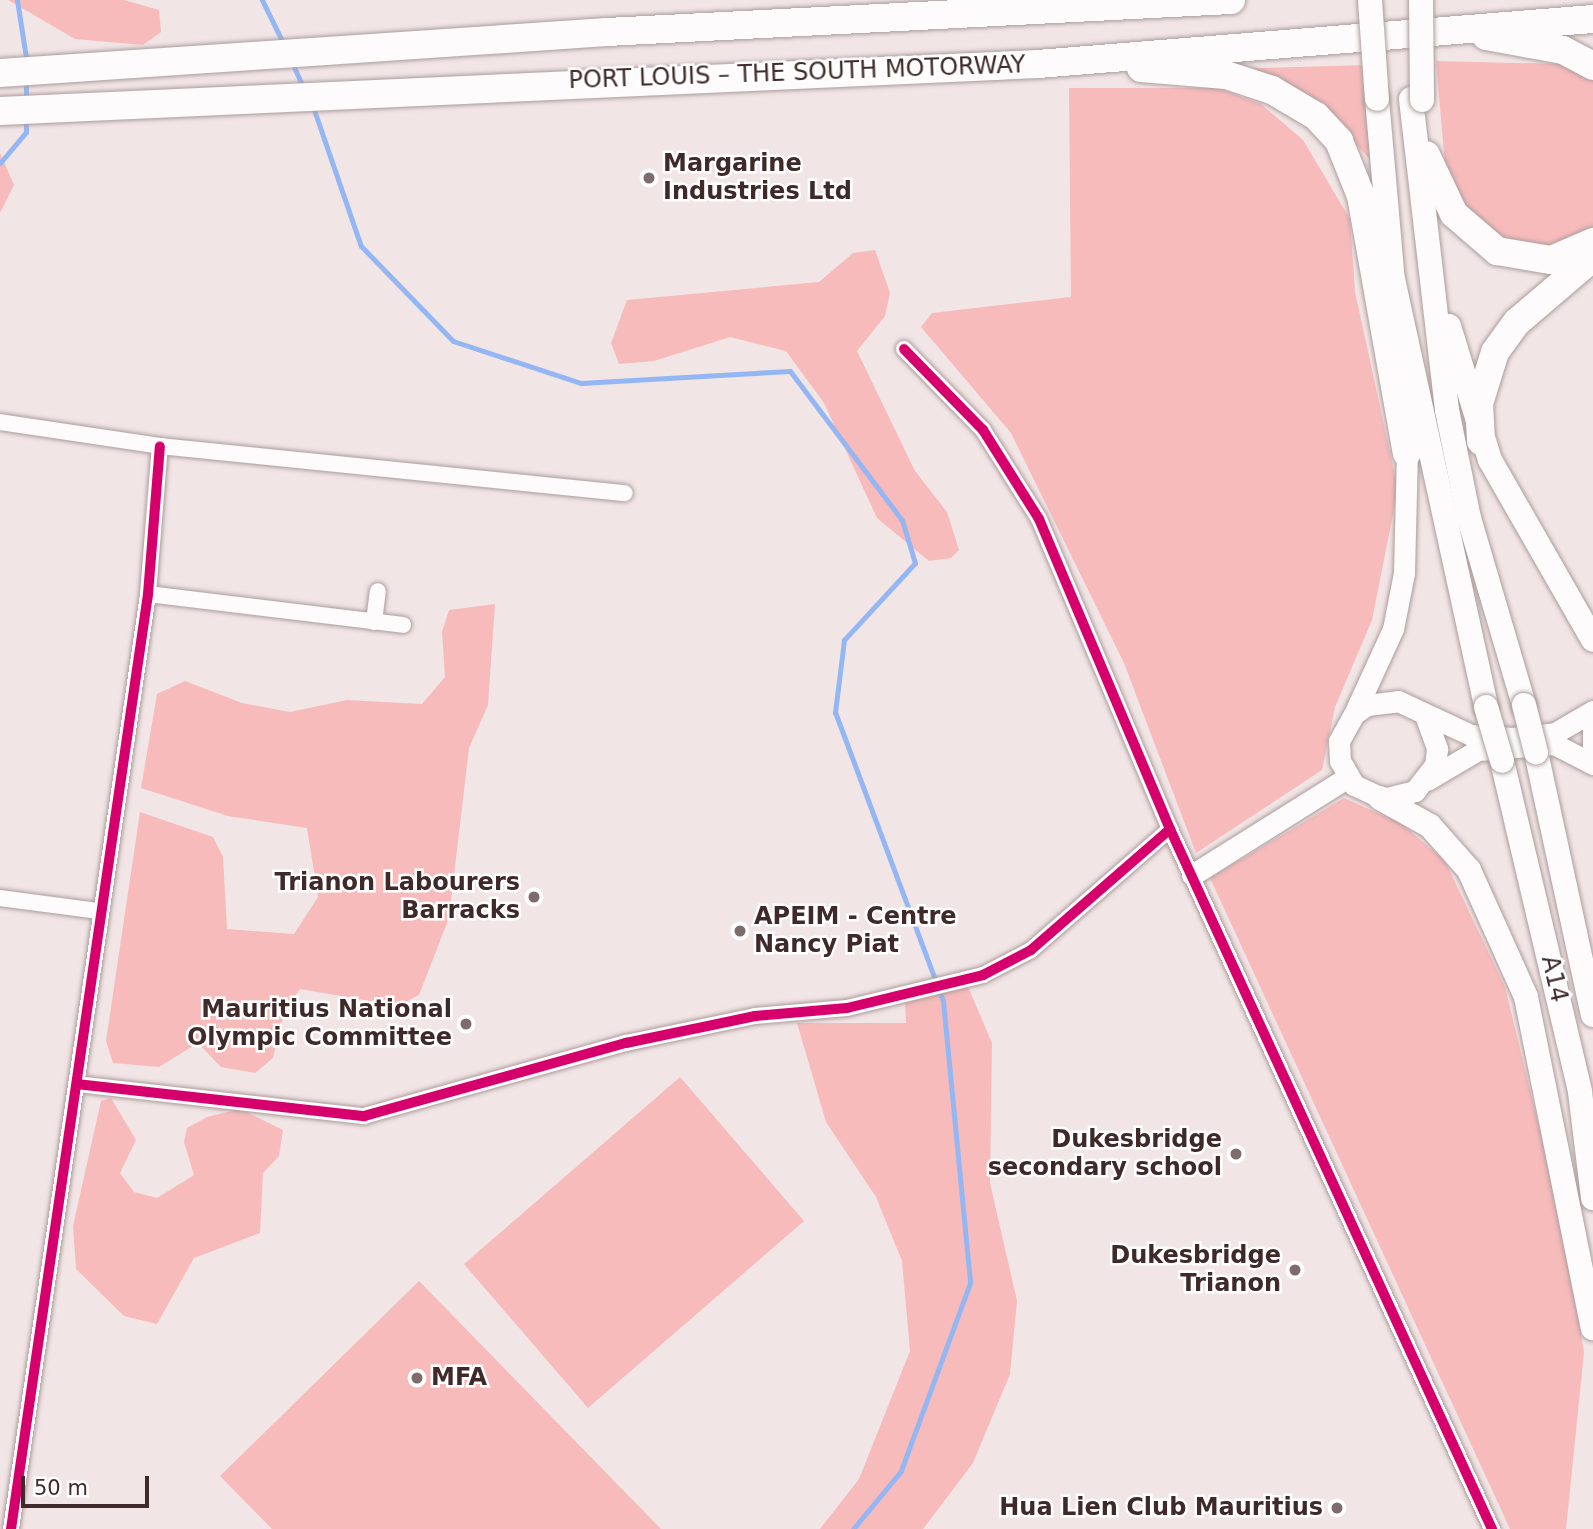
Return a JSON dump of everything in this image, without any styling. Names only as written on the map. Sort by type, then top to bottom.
[{"type":"highway","points":[[959,12],[1010,0]]},
{"type":"highway","name":"PORT LOUIS – THE SOUTH MOTORWAY","points":[[0,73],[959,12],[1231,0]]},
{"type":"highway","name":"PORT LOUIS – THE SOUTH MOTORWAY","points":[[2,111],[327,92],[1038,64],[1204,47],[1464,34],[1593,19]]},
{"type":"highway","points":[[1464,34],[1563,50],[1593,66]]},
{"type":"highway","points":[[1038,64],[1226,75],[1272,90],[1316,116],[1339,141],[1356,176],[1407,453]]},
{"type":"highway","points":[[1426,155],[1454,214],[1497,251],[1551,260],[1593,242]]},
{"type":"highway","points":[[1481,441],[1479,404],[1495,352],[1517,322],[1593,257]]},
{"type":"main road","points":[[1370,0],[1407,453]]},
{"type":"main road","points":[[1407,0],[1434,307]]},
{"type":"main road","points":[[1421,0],[1416,99],[1448,322],[1481,441],[1593,640]]},
{"type":"main road","points":[[1431,203],[1434,307]]},
{"type":"main road","name":"A14","points":[[1393,279],[1442,526],[1486,707],[1502,761],[1580,1092],[1593,1198]]},
{"type":"main road","name":"A14","points":[[1434,307],[1469,518],[1536,752],[1593,1014]]},
{"type":"main road","points":[[1380,798],[1430,826],[1469,870],[1527,997],[1593,1328]]},
{"type":"street","points":[[904,349],[1013,470],[1170,829],[1492,1529]]},
{"type":"street","points":[[0,422],[160,446],[625,493]]},
{"type":"street","points":[[11,1529],[99,911],[148,594],[160,446]]},
{"type":"street","points":[[1407,453],[1404,573],[1393,629],[1339,741],[1348,777],[1380,798],[1400,797],[1479,750],[1554,744],[1593,764]]},
{"type":"street","points":[[374,622],[378,591]]},
{"type":"street","points":[[148,594],[403,625]]},
{"type":"street","points":[[1354,713],[1382,701],[1398,701],[1426,718],[1471,735],[1512,738],[1555,733],[1593,710]]},
{"type":"street","points":[[1426,718],[1437,749],[1427,780]]},
{"type":"street","points":[[1593,718],[1593,755]]},
{"type":"street","points":[[1192,875],[1348,777]]},
{"type":"street","points":[[76,1084],[371,1115],[626,1043],[946,984],[984,975],[1031,950],[1170,829]]},
{"type":"street","points":[[0,898],[99,911]]},
{"type":"shaded area","points":[[8,0],[124,0],[159,10],[161,32],[143,45],[75,39]]},
{"type":"shaded area","points":[[1436,61],[1562,64],[1593,78],[1593,238],[1527,254],[1471,227],[1446,176]]},
{"type":"shaded area","points":[[1368,65],[1384,175],[1335,121],[1230,69]]},
{"type":"shaded area","points":[[1069,88],[1218,88],[1261,104],[1303,140],[1350,219],[1355,292],[1398,489],[1372,620],[1335,707],[1322,770],[1196,853],[1124,663],[1011,433],[921,327],[932,313],[1071,297]]},
{"type":"shaded area","points":[[0,153],[14,185],[0,213]]},
{"type":"shaded area","points":[[875,250],[890,293],[885,316],[857,351],[915,471],[947,512],[959,550],[951,558],[929,561],[877,518],[824,403],[786,351],[730,337],[654,361],[619,364],[611,343],[627,300],[819,282],[853,253]]},
{"type":"shaded area","points":[[495,604],[488,705],[469,748],[449,918],[419,995],[398,1006],[300,989],[285,1010],[273,1058],[255,1073],[221,1067],[198,1043],[159,1067],[113,1063],[106,1041],[140,812],[213,837],[223,857],[227,929],[294,934],[318,897],[307,828],[228,816],[141,788],[157,694],[185,681],[242,703],[290,712],[347,700],[422,704],[445,677],[442,632],[449,610]]},
{"type":"shaded area","points":[[1344,798],[1402,824],[1445,861],[1505,987],[1561,1217],[1584,1352],[1566,1529],[1510,1529],[1210,878]]},
{"type":"shaded area","points":[[966,982],[992,1043],[990,1183],[1017,1301],[1010,1374],[973,1463],[923,1529],[820,1529],[859,1479],[910,1351],[902,1261],[876,1197],[826,1122],[797,1023],[906,1023],[905,1001]]},
{"type":"shaded area","name":"MFA","points":[[680,1077],[804,1221],[588,1408],[464,1264]]},
{"type":"shaded area","points":[[111,1098],[136,1140],[120,1173],[134,1192],[157,1198],[194,1175],[184,1142],[187,1128],[207,1117],[240,1109],[283,1130],[279,1156],[263,1173],[260,1233],[194,1258],[157,1324],[124,1316],[76,1269],[73,1226],[101,1101]]},
{"type":"shaded area","name":"MFA","points":[[419,1281],[661,1529],[272,1529],[220,1476]]},
{"type":"waterway","points":[[17,0],[27,64]]},
{"type":"waterway","points":[[262,0],[284,45]]},
{"type":"waterway","points":[[292,63],[304,89]]},
{"type":"waterway","points":[[26,81],[26,102]]},
{"type":"waterway","points":[[312,104],[361,246],[453,341],[581,383],[790,371],[902,520],[915,563],[844,640],[835,712],[943,1001],[970,1283],[901,1471],[853,1529]]},
{"type":"waterway","points":[[0,163],[26,132],[26,119]]},
{"type":"cycle path","points":[[904,349],[983,430],[1039,519],[1170,829],[1492,1529]]},
{"type":"cycle path","points":[[11,1529],[148,594],[160,446]]},
{"type":"cycle path","points":[[77,1084],[364,1116],[626,1043],[755,1016],[847,1008],[983,975],[1031,950],[1170,829]]},
{"type":"place","name":"Margarine Industries Ltd","points":[[649,178]]},
{"type":"place","name":"Trianon Labourers Barracks","points":[[534,897]]},
{"type":"place","name":"APEIM - Centre Nancy Piat","points":[[740,931]]},
{"type":"place","name":"Mauritius National Olympic Committee","points":[[466,1024]]},
{"type":"place","name":"Dukesbridge secondary school","points":[[1236,1154]]},
{"type":"place","name":"Dukesbridge Trianon","points":[[1295,1270]]},
{"type":"place","name":"MFA","points":[[417,1378]]},
{"type":"place","name":"Hua Lien Club Mauritius","points":[[1337,1508]]}]
